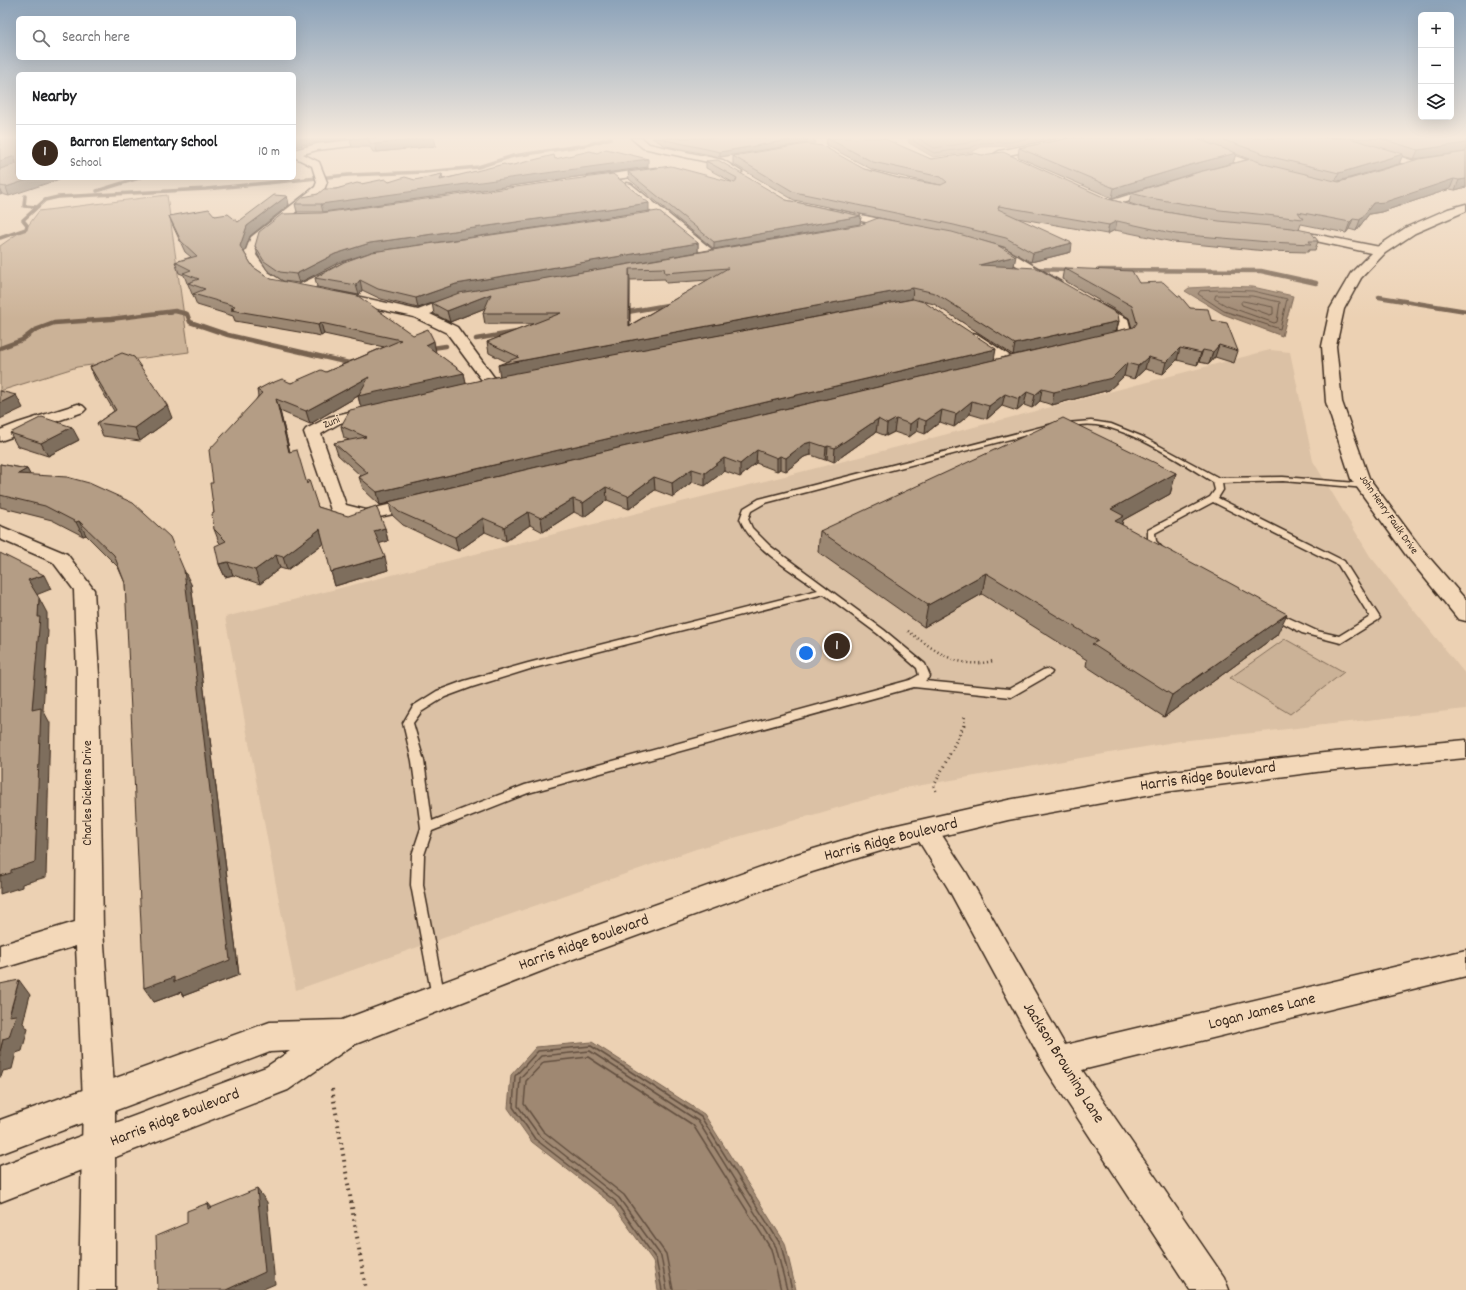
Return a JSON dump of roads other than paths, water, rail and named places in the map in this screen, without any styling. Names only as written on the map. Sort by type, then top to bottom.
[{"type":"street","points":[[308,198],[255,239],[250,255],[261,273],[278,284],[394,307],[420,314],[452,330],[492,384]]},
{"type":"street","points":[[642,198],[711,255]]},
{"type":"street","points":[[1110,204],[1128,198]]},
{"type":"street","points":[[1098,199],[1133,210]]},
{"type":"street","name":"John Henry Faulk Drive","points":[[1466,207],[1411,230],[1380,251],[1356,276],[1338,309],[1329,346],[1334,402],[1360,479],[1413,550],[1466,614]]},
{"type":"street","points":[[822,210],[907,228]]},
{"type":"street","points":[[646,216],[661,214]]},
{"type":"street","points":[[284,218],[300,218]]},
{"type":"street","points":[[859,230],[876,222]]},
{"type":"street","points":[[1274,231],[1380,251]]},
{"type":"street","points":[[980,245],[1000,251],[1025,264],[1123,322],[1125,335],[1086,344]]},
{"type":"street","points":[[696,258],[726,253]]},
{"type":"street","points":[[301,289],[350,265]]},
{"type":"street","points":[[420,314],[458,299],[473,296]]},
{"type":"street","points":[[960,329],[1010,362]]},
{"type":"street","points":[[987,368],[1025,358]]},
{"type":"street","points":[[477,388],[507,381]]},
{"type":"street","name":"Zuni","points":[[387,408],[335,420],[312,432],[338,509],[366,515],[436,499]]},
{"type":"street","points":[[0,436],[24,426],[78,409]]},
{"type":"street","name":"Charles Dickens Drive","points":[[0,532],[60,558],[84,590],[88,675],[89,930],[98,1102],[97,1290]]},
{"type":"street","name":"Harris Ridge Boulevard","points":[[0,1184],[276,1079],[342,1035],[555,953],[807,862],[879,841],[1008,810],[1157,783],[1324,762],[1466,749]]},
{"type":"street","name":"Jackson Browning Lane","points":[[925,830],[957,880],[1058,1061],[1211,1290]]},
{"type":"street","points":[[0,957],[89,930]]},
{"type":"street","name":"Logan James Lane","points":[[1058,1061],[1466,962]]},
{"type":"street","name":"Harris Ridge Boulevard","points":[[0,1137],[98,1102],[270,1037],[342,1035]]},
{"type":"lane","points":[[427,828],[525,789],[914,683],[925,676],[921,666],[881,632],[767,548],[748,529],[744,519],[747,510],[762,501],[1060,425],[1096,423],[1126,432],[1194,467],[1217,481],[1283,479],[1366,486]]},
{"type":"lane","points":[[1169,556],[1162,552],[1152,542],[1151,532],[1213,499],[1219,490],[1217,481]]},
{"type":"lane","points":[[1213,499],[1341,563],[1375,618],[1341,640],[1322,637],[1301,630],[1266,611]]},
{"type":"lane","points":[[438,998],[417,885],[418,855],[427,828],[418,761],[408,723],[417,709],[442,694],[528,666],[825,591]]},
{"type":"lane","points":[[914,683],[1011,693],[1047,672]]},
{"type":"water","points":[[1223,286],[1253,287],[1293,296],[1282,336],[1223,314],[1185,291],[1189,288]]},
{"type":"water","points":[[592,1042],[704,1114],[785,1243],[796,1290],[658,1290],[653,1261],[612,1204],[532,1142],[508,1108],[511,1075],[536,1047]]},
{"type":"waterway","points":[[25,198],[24,206],[37,207]]},
{"type":"waterway","points":[[0,238],[26,229],[27,225],[23,220],[45,200],[53,198]]},
{"type":"waterway","points":[[1031,269],[1073,270]]},
{"type":"waterway","points":[[1099,270],[1261,271],[1316,283]]},
{"type":"waterway","points":[[1379,297],[1466,311]]},
{"type":"waterway","points":[[622,313],[673,304]]},
{"type":"waterway","points":[[0,348],[22,340],[35,330],[54,323],[111,319],[175,311],[187,314],[190,322],[228,335],[349,363],[357,361]]},
{"type":"waterway","points":[[476,339],[517,332]]},
{"type":"waterway","points":[[426,349],[446,346]]},
{"type":"place","name":"Barron Elementary School","points":[[837,646]]}]
